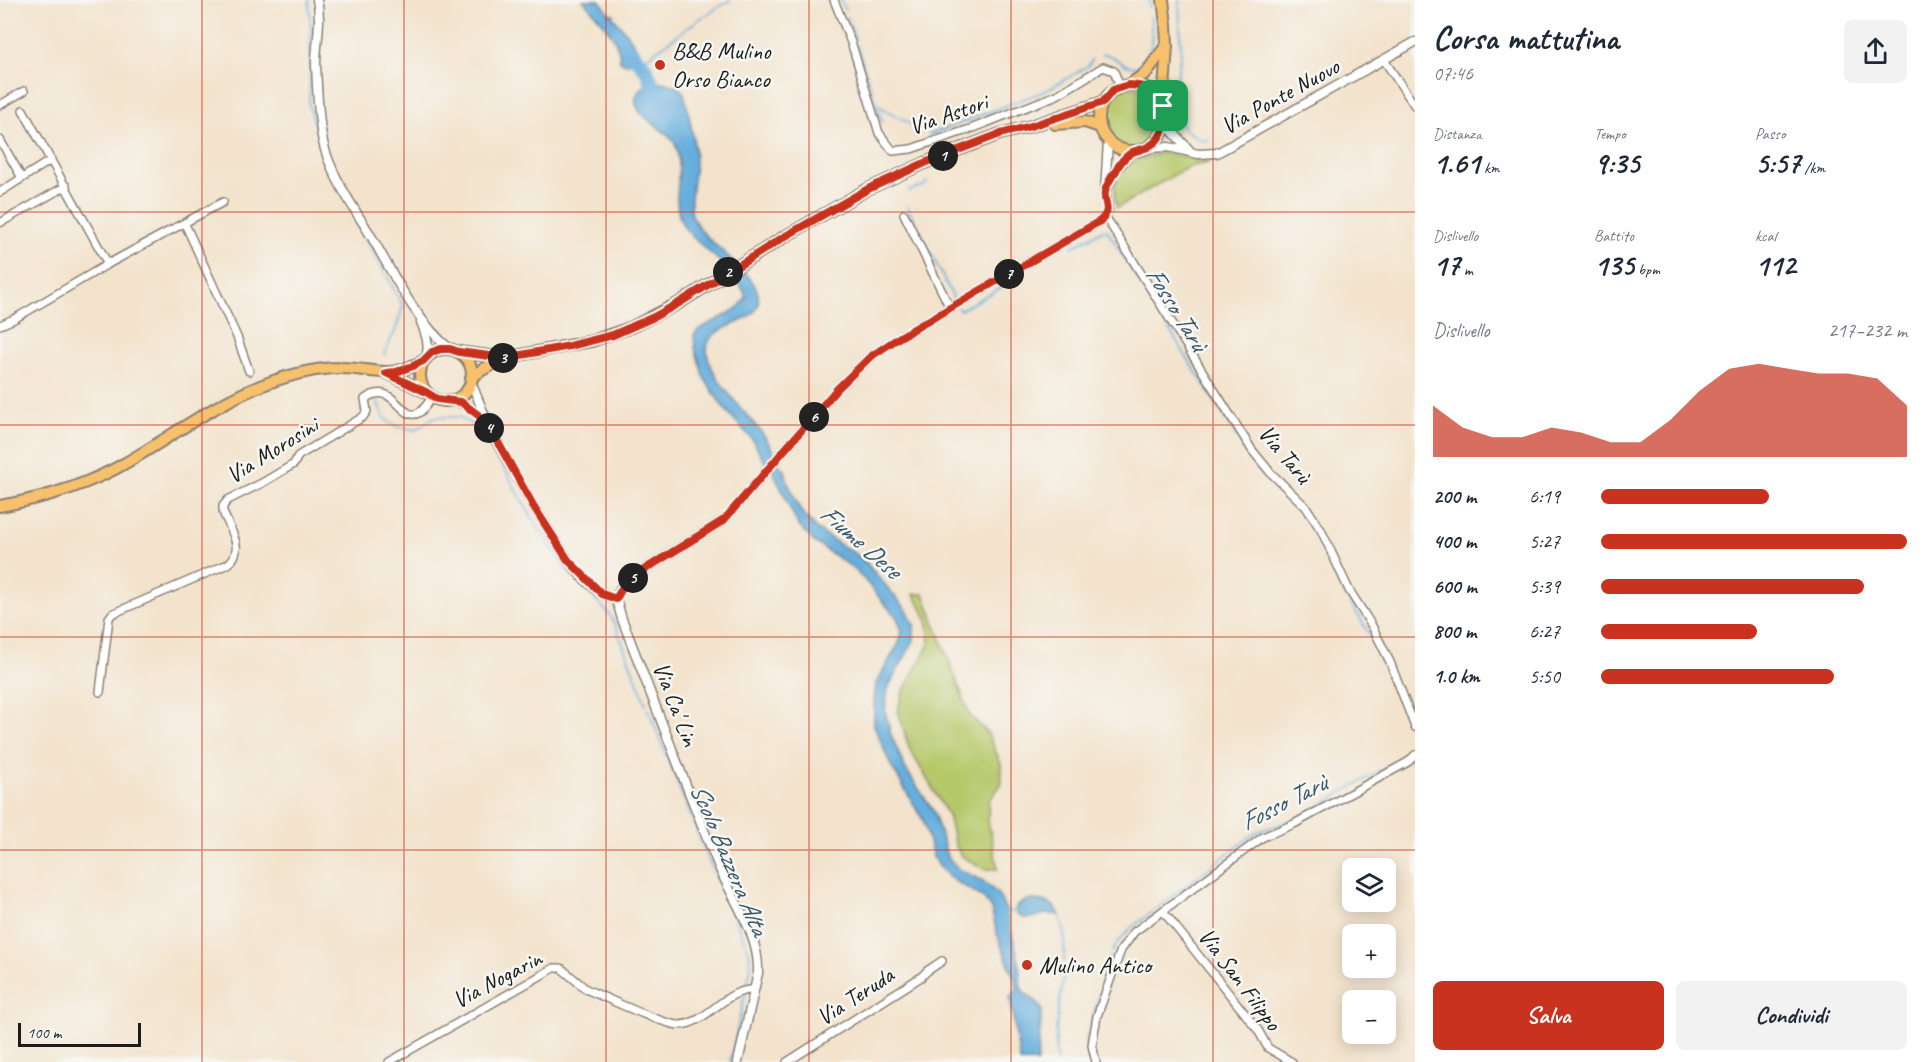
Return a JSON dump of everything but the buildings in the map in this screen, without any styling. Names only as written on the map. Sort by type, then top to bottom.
[{"type":"main road","points":[[1163,0],[1167,46],[1163,106],[1165,123],[1162,133],[1147,148],[1132,151],[1115,146],[1108,141],[1100,127],[1099,118],[1103,102],[1107,96],[1146,73],[1167,46]]},
{"type":"main road","points":[[1124,86],[1139,85],[1149,89],[1158,96],[1163,106]]},
{"type":"main road","points":[[386,373],[442,400],[452,400],[461,395],[471,380],[482,370],[505,358],[570,346],[613,335],[654,317],[843,202],[878,184],[1000,134],[1103,102]]},
{"type":"main road","points":[[1031,126],[1079,122],[1100,127]]},
{"type":"main road","points":[[0,506],[51,495],[99,477],[220,405],[267,384],[300,373],[331,368],[386,373],[404,370],[425,359],[436,350],[454,350],[505,358]]},
{"type":"main road","points":[[454,350],[464,356],[470,366],[471,380]]},
{"type":"main road","points":[[425,359],[420,377],[429,394]]},
{"type":"street","points":[[317,0],[319,30],[316,63],[319,105],[323,142],[330,163],[353,206],[420,316],[435,335],[454,350]]},
{"type":"street","name":"Via Astori","points":[[834,0],[852,45],[879,132],[893,151],[910,149],[1029,107],[1057,95],[1103,67],[1113,71],[1124,86]]},
{"type":"street","name":"Via Ponte Nuovo","points":[[1147,148],[1169,147],[1209,155],[1217,153],[1415,42]]},
{"type":"street","points":[[1384,60],[1415,106]]},
{"type":"street","points":[[0,105],[24,91]]},
{"type":"street","points":[[23,110],[108,264]]},
{"type":"street","points":[[1165,123],[1191,152]]},
{"type":"street","points":[[0,140],[22,178]]},
{"type":"street","points":[[471,380],[486,421],[534,507],[568,560],[602,594],[616,599],[625,583],[724,520],[837,389],[870,357],[900,337],[1100,221],[1108,210],[1105,192],[1108,141]]},
{"type":"street","points":[[1105,192],[1115,172],[1132,151]]},
{"type":"street","points":[[0,192],[51,160]]},
{"type":"street","points":[[0,223],[66,186]]},
{"type":"street","points":[[0,325],[223,202]]},
{"type":"street","points":[[904,214],[950,308]]},
{"type":"street","name":"Via Tarù","points":[[1105,216],[1252,450],[1270,472],[1306,507],[1315,520],[1349,590],[1383,647],[1415,727]]},
{"type":"street","points":[[185,224],[237,337],[249,371]]},
{"type":"street","points":[[420,316],[428,349],[425,359]]},
{"type":"street","name":"Via Morosini","points":[[100,692],[109,618],[112,614],[228,564],[235,558],[237,546],[223,512],[223,506],[228,500],[294,464],[298,456],[363,417],[367,411],[365,399],[373,393],[380,392],[389,396],[407,413],[412,414],[419,412],[429,394]]},
{"type":"street","points":[[452,400],[469,406],[486,421]]},
{"type":"street","name":"Via Ca' Lin","points":[[616,599],[621,619],[720,869],[751,935],[758,962],[758,973],[748,990],[738,1062]]},
{"type":"street","points":[[1096,1062],[1092,1045],[1102,998],[1120,950],[1134,932],[1263,837],[1294,824],[1353,793],[1408,762],[1415,755]]},
{"type":"street","name":"Via San Filippo","points":[[1163,911],[1258,1030],[1268,1048],[1292,1062]]},
{"type":"street","name":"Via Teruda","points":[[787,1062],[921,977],[942,961]]},
{"type":"street","name":"Via Nogarin","points":[[389,1062],[554,968],[561,968],[586,989],[673,1024],[689,1023],[748,990]]},
{"type":"green space","points":[[1133,87],[1145,89],[1155,96],[1162,106],[1164,118],[1162,130],[1155,140],[1145,147],[1133,149],[1121,147],[1111,140],[1104,130],[1102,118],[1104,106],[1111,96],[1121,89]]},
{"type":"green space","points":[[1160,153],[1209,162],[1188,167],[1117,208],[1115,184],[1122,167],[1129,162]]},
{"type":"green space","points":[[914,594],[924,594],[970,716],[987,732],[1001,764],[1002,783],[989,801],[988,821],[998,869],[984,869],[961,856],[955,844],[948,815],[909,748],[898,711],[903,692],[930,642],[927,619]]},
{"type":"water","points":[[583,0],[599,0],[610,14],[614,14],[613,17],[646,62],[638,66],[631,62],[626,64],[620,61],[612,36]]},
{"type":"water","points":[[657,81],[677,86],[684,93],[695,153],[692,215],[705,235],[747,275],[758,294],[756,310],[751,315],[715,334],[708,344],[708,356],[713,370],[733,399],[767,440],[781,468],[785,470],[788,483],[801,511],[817,530],[862,558],[907,610],[914,625],[914,640],[888,688],[885,710],[890,732],[905,768],[934,812],[947,856],[958,869],[983,881],[998,894],[1006,910],[1019,962],[1021,988],[1037,1002],[1042,1010],[1037,1062],[1020,1062],[1010,997],[1017,989],[1016,983],[998,937],[991,909],[979,895],[953,880],[940,868],[933,857],[923,820],[890,764],[874,725],[876,683],[899,643],[902,631],[897,618],[855,569],[814,542],[798,525],[769,463],[766,464],[752,439],[723,407],[704,378],[695,348],[694,335],[699,329],[739,307],[746,297],[738,281],[688,233],[681,221],[677,202],[679,163],[675,144],[666,133],[639,111],[636,104],[639,91]]},
{"type":"water","points":[[1027,900],[1051,904],[1060,915],[1044,914],[1029,918],[1022,917],[1015,912],[1016,907]]},
{"type":"waterway","name":"Scolo Bazzera Alta","points":[[309,0],[311,29],[309,106],[317,131]]},
{"type":"waterway","name":"Fosso Tarù","points":[[642,61],[730,0]]},
{"type":"waterway","name":"Fosso Tarù","points":[[841,0],[845,10]]},
{"type":"waterway","points":[[1149,0],[1150,8]]},
{"type":"waterway","points":[[1179,0],[1181,53],[1175,88],[1183,128],[1200,140],[1209,141]]},
{"type":"waterway","points":[[1102,54],[1136,67],[1146,56],[1151,44],[1151,16]]},
{"type":"waterway","name":"Fosso Tarù","points":[[847,17],[855,40]]},
{"type":"waterway","name":"Fosso Tarù","points":[[857,46],[882,122]]},
{"type":"waterway","name":"Fiume Dese","points":[[629,50],[646,69],[659,101]]},
{"type":"waterway","points":[[929,135],[1047,90],[1088,66],[1092,60]]},
{"type":"waterway","points":[[877,105],[911,124],[916,136]]},
{"type":"waterway","points":[[909,191],[927,182]]},
{"type":"waterway","name":"Fosso Tarù","points":[[907,206],[954,299]]},
{"type":"waterway","name":"Scolo Bazzera Alta","points":[[354,216],[403,306],[396,329],[384,354]]},
{"type":"waterway","name":"Fosso Tarù","points":[[1072,247],[1107,230],[1237,437]]},
{"type":"waterway","name":"Fosso Tarù","points":[[958,308],[960,310],[1004,286]]},
{"type":"waterway","name":"Scolo Bazzera Alta","points":[[376,397],[385,418],[398,427],[415,430],[434,417],[460,417],[483,432],[537,526],[564,567],[609,614],[615,624],[646,704]]},
{"type":"waterway","name":"Fosso Tarù","points":[[1242,445],[1261,472],[1292,502]]},
{"type":"waterway","name":"Fosso Tarù","points":[[1297,506],[1303,512]]},
{"type":"waterway","name":"Fosso Tarù","points":[[1324,545],[1336,579],[1378,648],[1384,663]]},
{"type":"waterway","name":"Fosso Tarù","points":[[1112,952],[1130,929],[1257,832],[1294,820],[1408,755],[1414,746],[1413,737],[1387,670]]},
{"type":"waterway","name":"Scolo Bazzera Alta","points":[[648,709],[709,861],[749,951],[751,967],[746,988]]},
{"type":"waterway","points":[[1005,912],[1017,911]]},
{"type":"waterway","points":[[1058,914],[1064,930],[1064,961]]},
{"type":"waterway","name":"Fosso Tarù","points":[[1089,1062],[1086,1042],[1110,957]]},
{"type":"waterway","points":[[1056,1062],[1056,1026],[1064,966]]},
{"type":"waterway","name":"Scolo Bazzera Alta","points":[[730,1062],[745,994]]},
{"type":"place","name":"B&B Mulino Orso Bianco","points":[[660,65]]},
{"type":"place","name":"Mulino Antico","points":[[1027,965]]},
{"type":"route","points":[[1128,85],[1139,85],[1149,89],[1158,96],[1163,106],[1165,123],[1162,133],[1147,148],[1132,151],[1115,172],[1105,192],[1108,210],[1100,221],[900,337],[870,357],[837,389],[767,473],[724,520],[625,583],[616,599],[602,594],[593,587],[568,560],[534,507],[486,421],[461,402],[437,399],[386,373],[404,370],[423,361],[432,352],[441,349],[505,358],[543,352],[613,335],[679,303],[843,202],[927,162],[1000,134],[1085,109],[1103,102],[1113,90],[1128,85]]}]
